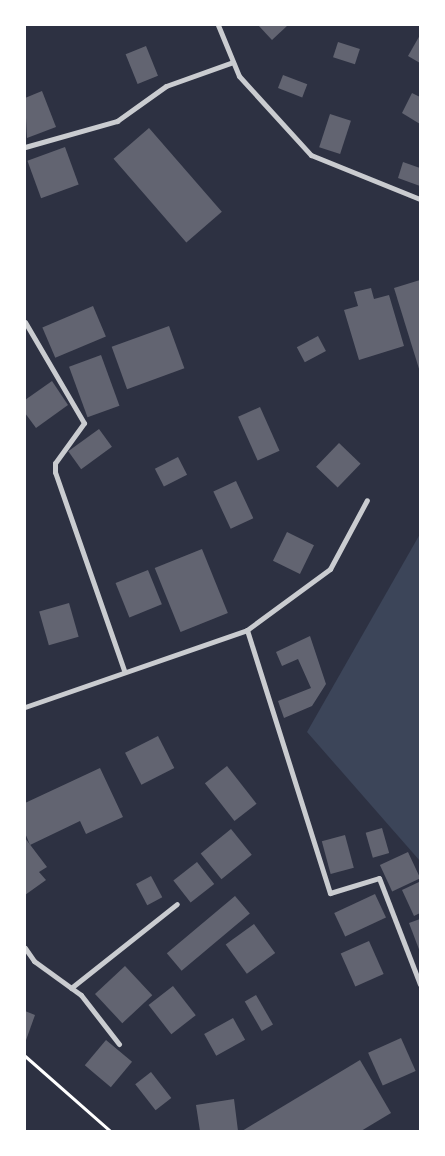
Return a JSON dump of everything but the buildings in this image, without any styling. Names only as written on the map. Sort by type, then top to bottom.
[{"type":"street","points":[[218,25],[232,62],[244,82],[311,155],[420,199]]},
{"type":"street","points":[[25,147],[117,121],[166,86],[232,62]]},
{"type":"street","points":[[25,322],[84,423],[55,463],[55,472],[124,670]]},
{"type":"street","points":[[25,707],[124,670],[248,630],[330,569],[367,500]]},
{"type":"street","points":[[248,630],[330,893],[379,878],[420,984]]},
{"type":"street","points":[[71,988],[177,904]]},
{"type":"street","points":[[25,948],[34,961],[71,988],[97,1012],[119,1044]]},
{"type":"path","points":[[25,1056],[110,1131]]},
{"type":"shaded area","points":[[420,534],[420,861],[307,732]]}]
